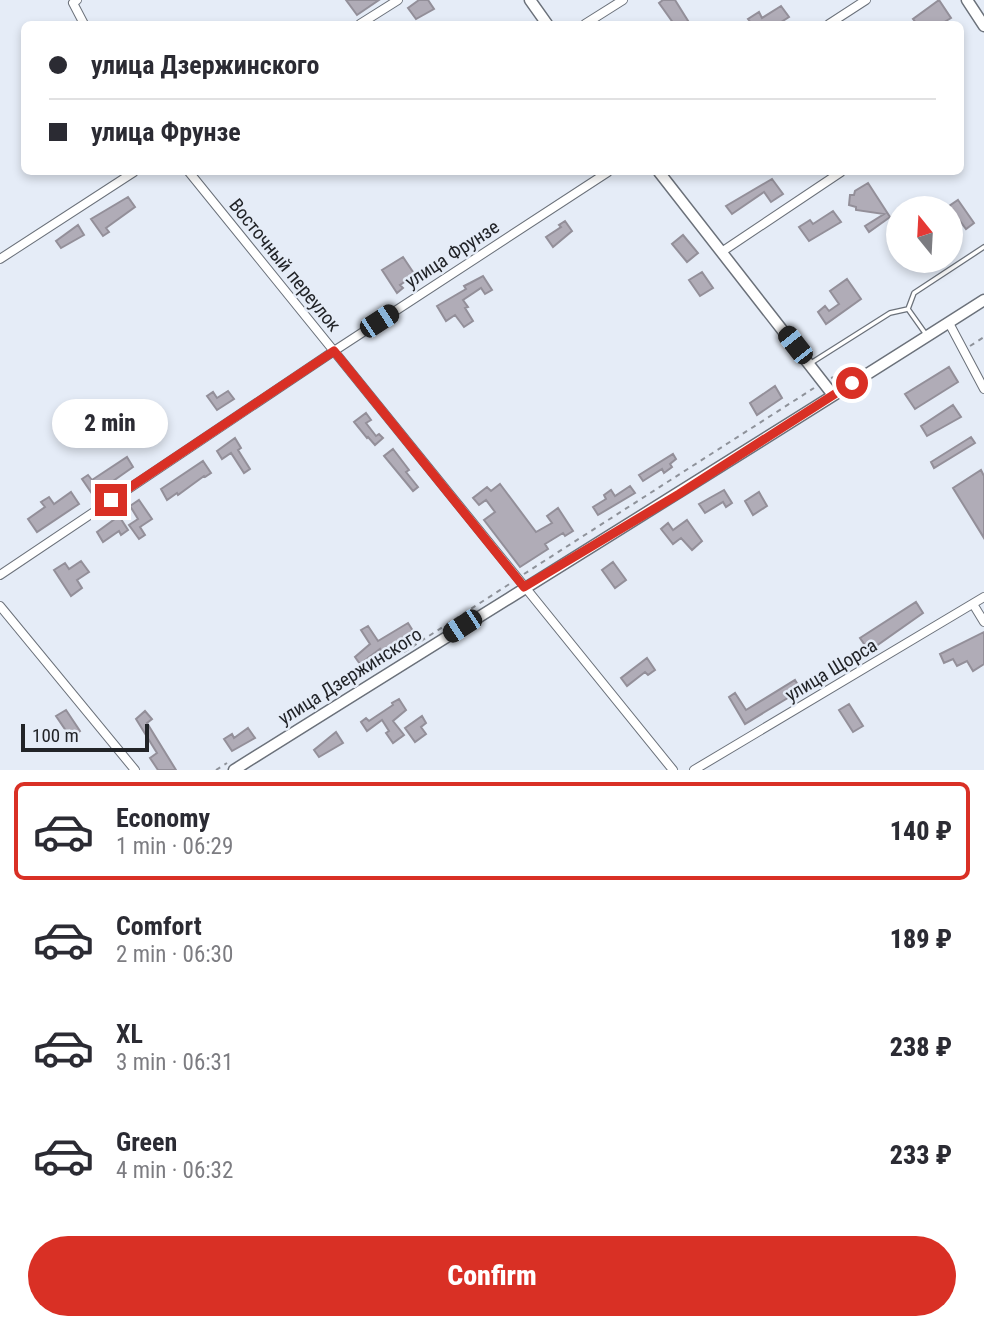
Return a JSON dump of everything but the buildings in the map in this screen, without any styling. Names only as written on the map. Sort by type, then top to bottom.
[{"type":"street","points":[[365,21],[398,0]]},
{"type":"street","points":[[530,0],[545,21]]},
{"type":"street","points":[[590,21],[623,0]]},
{"type":"street","points":[[834,21],[866,0]]},
{"type":"street","points":[[967,0],[984,26]]},
{"type":"street","points":[[75,2],[83,21]]},
{"type":"street","points":[[0,259],[129,175]]},
{"type":"street","name":"Восточный переулок","points":[[191,175],[673,770]]},
{"type":"street","name":"улица Фрунзе","points":[[0,575],[334,351],[603,175]]},
{"type":"street","points":[[661,175],[833,395]]},
{"type":"street","points":[[723,251],[837,175]]},
{"type":"street","name":"улица Дзержинского","points":[[234,770],[524,587],[679,494],[984,300]]},
{"type":"street","points":[[948,323],[984,389]]},
{"type":"street","name":"улица Щорса","points":[[694,770],[984,597]]},
{"type":"street","points":[[973,604],[984,622]]},
{"type":"street","points":[[0,606],[135,770]]},
{"type":"lane","points":[[908,309],[914,293],[984,247]]},
{"type":"lane","points":[[908,309],[927,336]]},
{"type":"lane","points":[[809,364],[890,313],[908,309]]},
{"type":"path","points":[[969,346],[984,337]]},
{"type":"route","points":[[111,500],[334,351],[524,587],[679,494],[852,383]]}]
